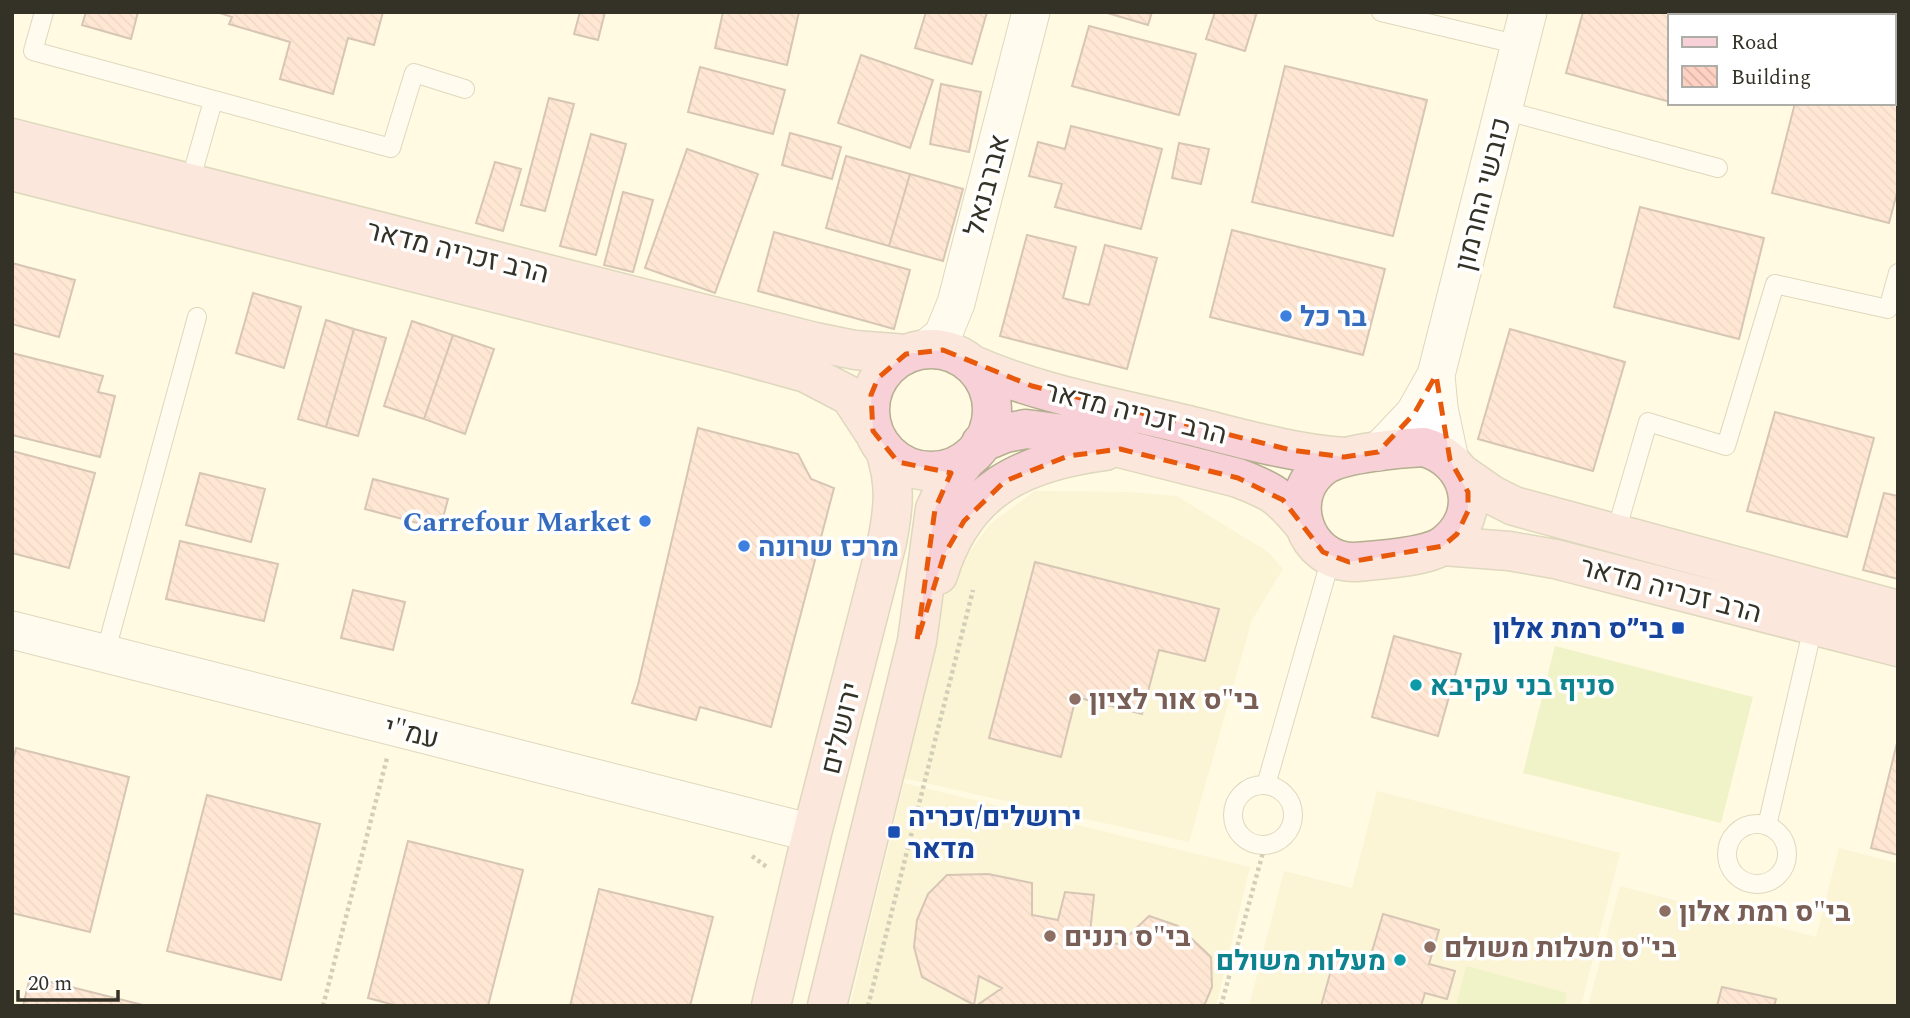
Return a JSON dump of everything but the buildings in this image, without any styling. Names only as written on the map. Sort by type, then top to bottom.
[{"type":"street","name":"אברבנאל","points":[[916,351],[943,335],[956,303],[1031,12]]},
{"type":"street","name":"כובשי החרמון","points":[[1361,455],[1414,414],[1436,375],[1524,29]]},
{"type":"street","name":"הרב זכריה מדאר","points":[[12,138],[811,341],[855,350],[916,351]]},
{"type":"street","name":"הרב זכריה מדאר","points":[[12,171],[806,373],[850,396],[879,441]]},
{"type":"street","points":[[943,350],[959,355],[973,365],[990,394],[992,411],[989,428],[974,451],[951,467],[933,471],[915,469],[898,462],[879,441],[870,413],[871,395],[878,378],[890,364],[916,351],[943,350]]},
{"type":"street","name":"הרב זכריה מדאר","points":[[973,365],[999,376],[1086,400],[1291,450],[1317,456],[1361,455]]},
{"type":"street","name":"כובשי החרמון","points":[[1436,375],[1439,408],[1456,467]]},
{"type":"street","name":"הרב זכריה מדאר","points":[[974,451],[1005,433],[1026,429],[1063,433],[1238,478],[1265,488],[1283,500],[1303,524]]},
{"type":"street","name":"ירושלים","points":[[771,1006],[895,506],[891,469],[879,441]]},
{"type":"street","points":[[1424,447],[1434,450],[1456,467],[1468,492],[1468,511],[1457,534],[1443,546],[1425,553],[1349,562],[1331,558],[1310,539],[1303,524],[1301,505],[1304,492],[1313,476],[1326,464],[1361,455],[1424,447]]},
{"type":"street","points":[[918,640],[944,555],[964,522],[985,496],[1005,481],[1035,466],[1068,456],[1121,449]]},
{"type":"street","name":"ירושלים","points":[[827,1006],[918,640],[935,509],[945,487],[974,451]]},
{"type":"street","name":"הרב זכריה מדאר","points":[[1456,467],[1492,495],[1514,506],[1898,610]]},
{"type":"street","name":"הרב זכריה מדאר","points":[[1443,546],[1509,551],[1555,559],[1898,647]]},
{"type":"street","name":"עמ\"י","points":[[12,630],[813,833]]},
{"type":"lane","points":[[44,12],[33,51],[391,148],[414,73],[465,89]]},
{"type":"lane","points":[[1381,12],[1524,29]]},
{"type":"lane","points":[[190,182],[213,101]]},
{"type":"lane","points":[[1503,110],[1718,168]]},
{"type":"lane","points":[[1615,535],[1648,422],[1726,446],[1775,284],[1888,309],[1898,273]]},
{"type":"lane","points":[[105,654],[197,317]]},
{"type":"lane","points":[[1266,785],[1331,558]]},
{"type":"lane","points":[[1767,826],[1813,627]]},
{"type":"lane","points":[[1256,785],[1266,785],[1286,795],[1293,815],[1291,825],[1284,837],[1275,843],[1254,845],[1242,837],[1233,819],[1233,808],[1238,797],[1246,790],[1256,785]]},
{"type":"path","points":[[868,1006],[974,587]]},
{"type":"path","points":[[323,1006],[395,727]]},
{"type":"path","points":[[1221,1006],[1265,845]]},
{"type":"highlighted area","points":[[943,350],[1032,386],[1291,450],[1344,457],[1378,452],[1414,414],[1436,375],[1450,460],[1468,492],[1468,511],[1457,534],[1443,546],[1349,562],[1323,552],[1283,500],[1238,478],[1120,449],[1068,456],[1005,481],[964,521],[944,555],[917,641],[935,509],[951,473],[898,462],[873,431],[871,395],[878,378],[906,354]]},
{"type":"shaded area","name":"בי\"ס אור לציון","points":[[1035,491],[1129,492],[1177,496],[1268,552],[1283,569],[1252,620],[1189,842],[903,778],[946,585],[990,524]]},
{"type":"shaded area","name":"בי\"ס רננים","points":[[904,783],[1250,867],[1216,1006],[850,1006]]},
{"type":"shaded area","name":"בי\"ס מעלות משולם","points":[[1377,791],[1620,853],[1581,1006],[1249,1006],[1284,871],[1352,888]]},
{"type":"shaded area","name":"בי\"ס רמת אלון","points":[[1839,848],[1898,863],[1898,1006],[1588,1006],[1620,886],[1816,937]]},
{"type":"green space","points":[[1555,646],[1753,697],[1721,823],[1523,773]]},
{"type":"green space","points":[[1466,966],[1567,993],[1564,1006],[1456,1006]]},
{"type":"place","name":"בר כל","points":[[1286,316]]},
{"type":"place","name":"Carrefour Market","points":[[645,521]]},
{"type":"place","name":"מרכז שרונה","points":[[744,546]]},
{"type":"place","name":"בי״ס רמת אלון","points":[[1678,628]]},
{"type":"place","name":"סניף בני עקיבא","points":[[1416,685]]},
{"type":"place","name":"בי\"ס אור לציון","points":[[1075,699]]},
{"type":"place","name":"ירושלים/זכריה מדאר","points":[[894,832]]},
{"type":"place","name":"בי\"ס רמת אלון","points":[[1665,911]]},
{"type":"place","name":"בי\"ס רננים","points":[[1050,936]]},
{"type":"place","name":"בי\"ס מעלות משולם","points":[[1430,947]]},
{"type":"place","name":"מעלות משולם","points":[[1400,960]]}]
